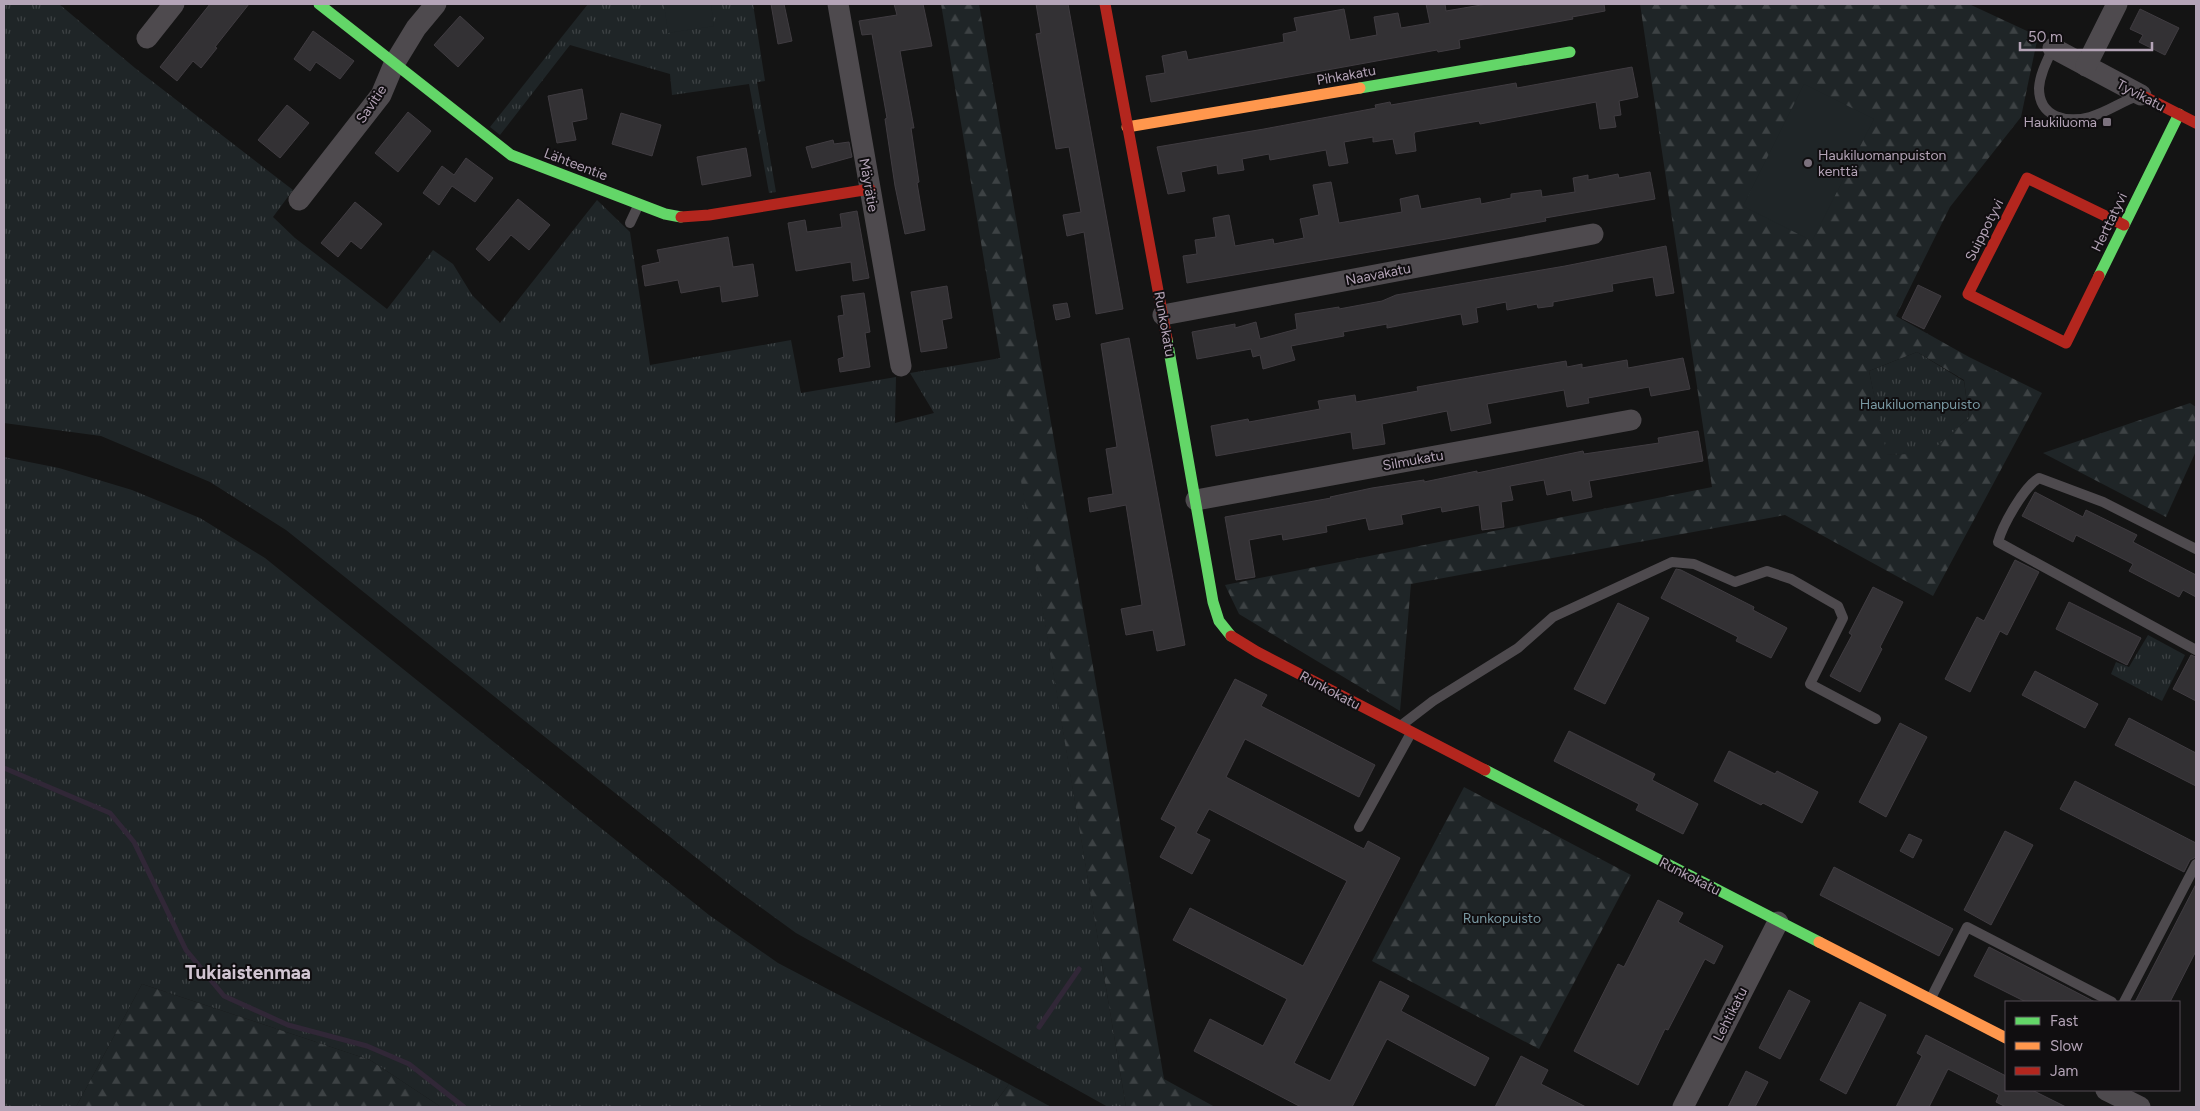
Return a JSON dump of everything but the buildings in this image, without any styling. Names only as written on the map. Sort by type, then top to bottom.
[{"type":"street","points":[[147,38],[174,4]]},
{"type":"street","name":"Lähteentie","points":[[319,4],[511,155],[638,205],[665,214],[686,218],[870,189]]},
{"type":"street","name":"Savitie","points":[[299,200],[381,96],[394,64],[416,28],[436,4]]},
{"type":"street","name":"Mäyrätie","points":[[838,4],[901,366]]},
{"type":"street","name":"Runkokatu","points":[[1105,4],[1164,316],[1214,607],[1223,630],[1234,640],[2005,1037]]},
{"type":"street","points":[[2086,66],[2117,4]]},
{"type":"street","name":"Tyvikatu","points":[[2052,48],[2196,123]]},
{"type":"street","name":"Pihkakatu","points":[[1127,127],[1570,52]]},
{"type":"street","name":"Herttatyvi","points":[[2066,343],[2179,114]]},
{"type":"street","name":"Suippotyvi","points":[[2066,343],[1968,294],[2027,178],[2124,225]]},
{"type":"street","name":"Naavakatu","points":[[1164,316],[1593,234]]},
{"type":"street","name":"Silmukatu","points":[[1196,500],[1631,420]]},
{"type":"street","name":"Lehtikatu","points":[[1683,1107],[1778,922]]},
{"type":"street","points":[[2108,1091],[2140,1107]]},
{"type":"lane","points":[[2052,48],[2040,80],[2039,90],[2044,107],[2051,115],[2066,120],[2076,120],[2108,111],[2140,95]]},
{"type":"lane","points":[[630,223],[638,205]]},
{"type":"lane","points":[[2196,549],[2103,502],[2040,478],[2031,483],[2000,532],[1998,542],[2196,650]]},
{"type":"lane","points":[[1400,726],[1433,702],[1518,648],[1554,617],[1672,562],[1694,564],[1735,582],[1767,571],[1791,579],[1838,606],[1843,618],[1810,684],[1876,719]]},
{"type":"lane","points":[[1359,827],[1411,732]]},
{"type":"lane","points":[[2125,1001],[2196,864]]},
{"type":"lane","points":[[1930,999],[1968,927],[2110,1001]]},
{"type":"green space","points":[[4,4],[59,4],[135,68],[293,190],[273,217],[295,238],[387,309],[433,250],[453,264],[472,295],[500,323],[597,200],[630,232],[650,365],[791,340],[801,393],[896,377],[895,423],[934,413],[910,373],[1001,358],[1126,1107],[1108,1107],[796,933],[734,888],[286,530],[210,482],[101,436],[4,423]]},
{"type":"green space","points":[[588,4],[753,4],[765,81],[757,82],[776,192],[769,193],[749,84],[672,95],[670,74],[570,45],[500,135],[490,127]]},
{"type":"green space","points":[[664,4],[711,4],[714,26],[668,33]]},
{"type":"green space","points":[[941,4],[979,4],[1164,1079],[1215,1107],[1126,1107]]},
{"type":"green space","points":[[1640,4],[1969,4],[2038,36],[2021,117],[1950,207],[1896,316],[1969,357],[2042,393],[1933,596],[1785,515],[1411,584],[1400,711],[1239,614],[1225,585],[1712,487]],"holes":[[[1917,352],[1964,380],[1969,418],[1929,453],[1887,455],[1869,371]]]},
{"type":"green space","name":"Haukiluomanpuiston kenttä","points":[[1804,84],[1874,119],[1812,241],[1743,206]]},
{"type":"green space","name":"Haukiluomanpuisto","points":[[1917,352],[1964,381],[1969,418],[1929,454],[1886,455],[1869,371]]},
{"type":"green space","points":[[2190,403],[2196,407],[2196,451],[2166,517],[2043,453]]},
{"type":"green space","points":[[4,457],[59,468],[132,490],[200,518],[265,558],[709,915],[778,963],[1009,1084],[992,1107],[441,1107],[370,1060],[142,984],[76,1107],[4,1107]]},
{"type":"green space","points":[[2148,635],[2185,655],[2162,701],[2111,674],[2116,662],[2129,667]]},
{"type":"green space","name":"Runkopuisto","points":[[1464,787],[1631,875],[1539,1049],[1372,961]]},
{"type":"green space","points":[[142,984],[370,1060],[441,1107],[76,1107]]},
{"type":"green space","points":[[1009,1084],[1051,1107],[992,1107]]},
{"type":"waterway","points":[[4,768],[110,813],[134,842],[186,950],[224,996],[288,1025],[367,1046],[409,1064],[464,1107]]},
{"type":"waterway","points":[[1039,1027],[1079,969]]},
{"type":"traffic: fast","points":[[319,4],[511,155],[665,214],[681,217]]},
{"type":"traffic: fast","points":[[1360,88],[1570,52]]},
{"type":"traffic: fast","points":[[2099,276],[2179,114]]},
{"type":"traffic: fast","points":[[1167,339],[1213,602],[1219,621],[1231,636]]},
{"type":"traffic: fast","points":[[1485,770],[1819,942]]},
{"type":"traffic: slow","points":[[1127,127],[1360,88]]},
{"type":"traffic: slow","points":[[1819,942],[2005,1037]]},
{"type":"traffic: jam","points":[[1105,4],[1167,339]]},
{"type":"traffic: jam","points":[[2141,95],[2196,123]]},
{"type":"traffic: jam","points":[[2099,276],[2066,343],[1968,294],[2027,178],[2124,225]]},
{"type":"traffic: jam","points":[[681,217],[709,215],[870,189]]},
{"type":"traffic: jam","points":[[1231,636],[1257,652],[1485,770]]},
{"type":"place","name":"Haukiluoma","points":[[2107,122]]},
{"type":"place","name":"Haukiluomanpuiston kenttä","points":[[1808,163]]},
{"type":"district","name":"Tukiaistenmaa","points":[[248,972]]}]
